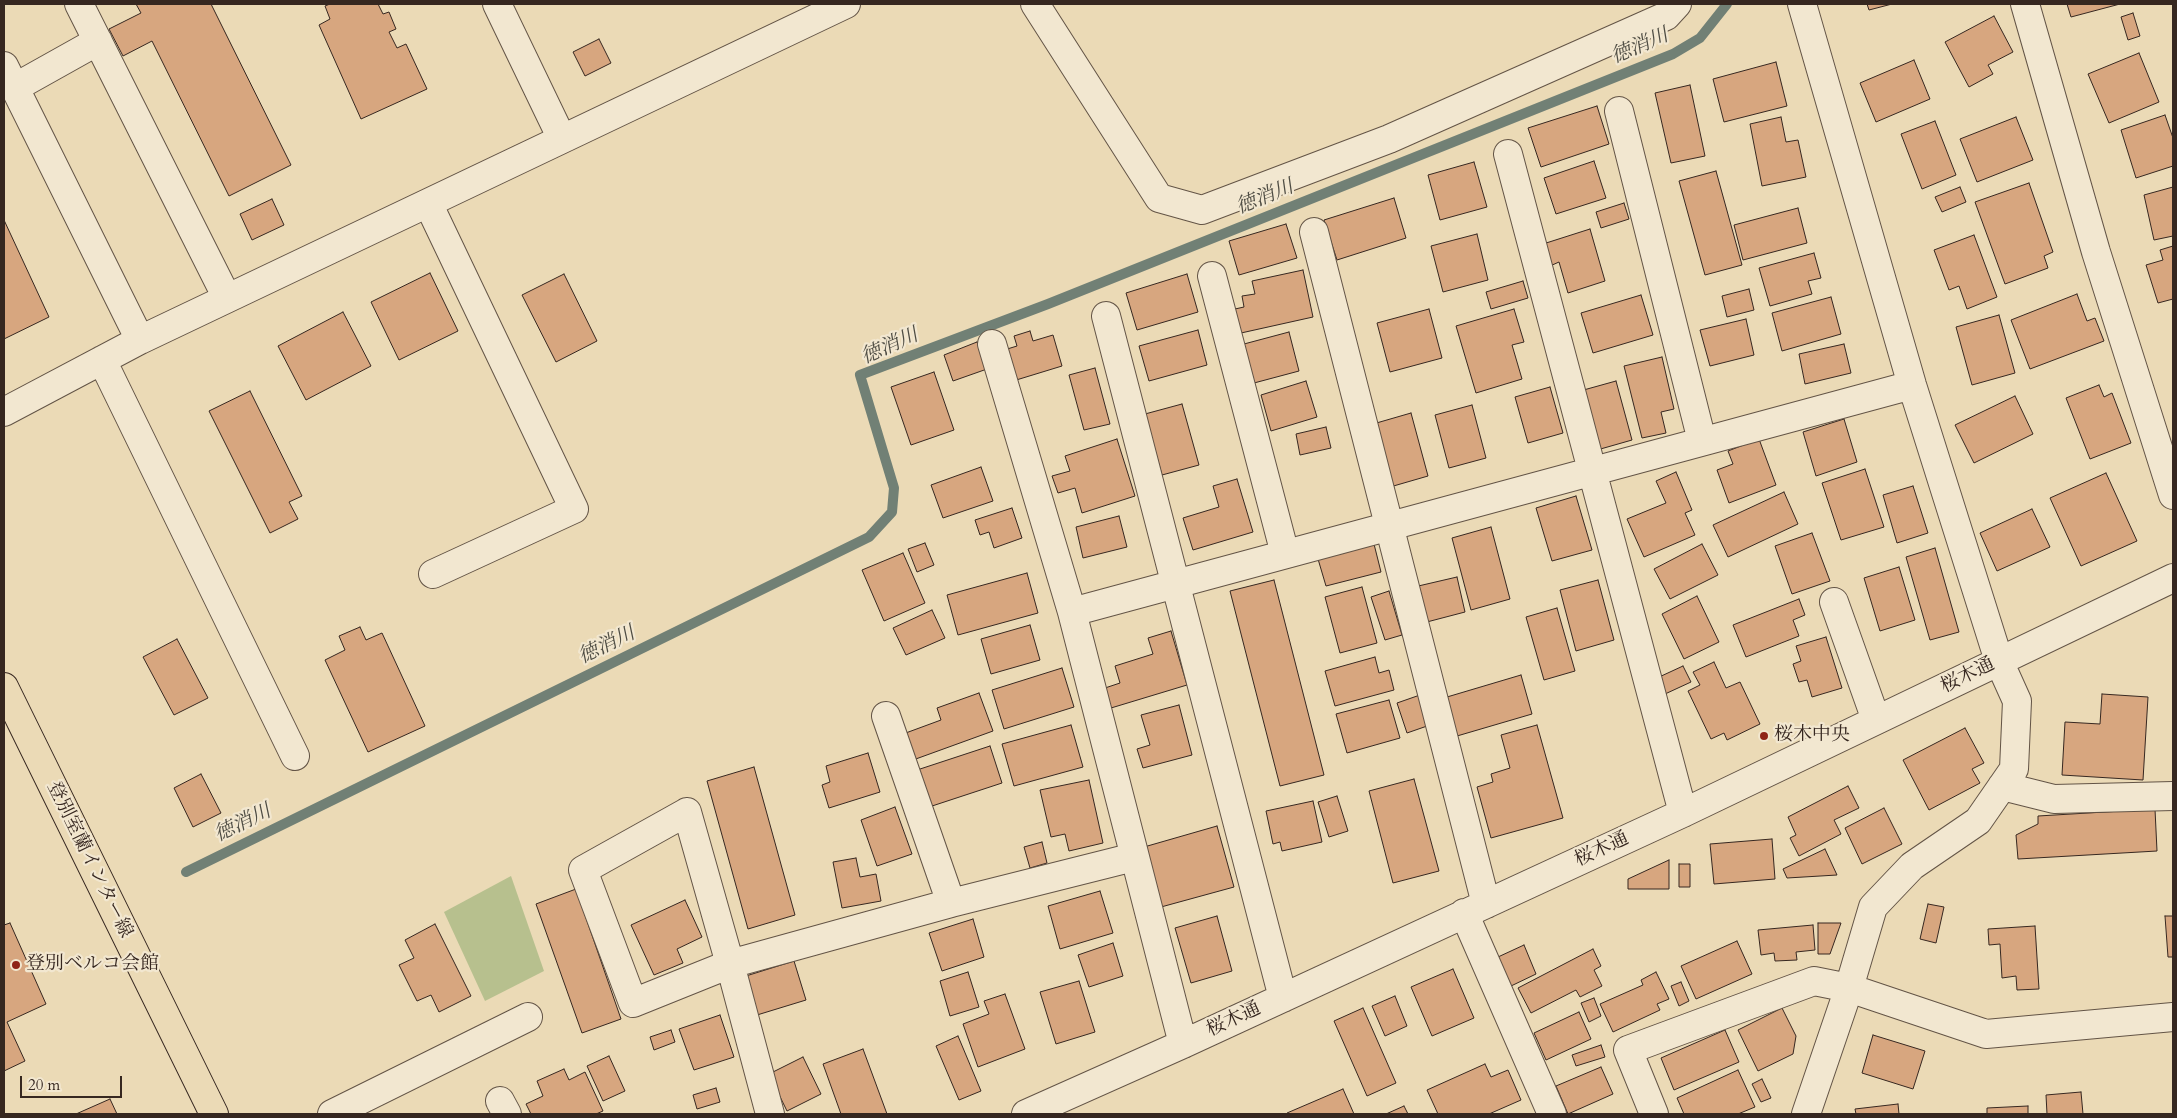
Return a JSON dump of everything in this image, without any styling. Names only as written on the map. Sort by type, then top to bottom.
[{"type":"main road","name":"登別室蘭インター線","points":[[4,687],[214,1114]]},
{"type":"street","points":[[79,4],[227,298]]},
{"type":"street","points":[[497,4],[562,139]]},
{"type":"street","points":[[4,412],[140,340],[846,4]]},
{"type":"street","points":[[1035,4],[1159,198],[1202,210],[1389,139],[1666,16],[1677,4]]},
{"type":"street","points":[[1802,4],[1912,385],[1999,661],[2017,701],[2014,769],[1978,820],[1912,866],[1874,906],[1849,988],[1806,1114]]},
{"type":"street","points":[[2025,4],[2096,252],[2173,495]]},
{"type":"street","points":[[98,41],[9,77],[140,340]]},
{"type":"street","points":[[1619,111],[1702,441]]},
{"type":"street","points":[[1508,154],[1683,812]]},
{"type":"street","points":[[428,203],[574,510],[433,574]]},
{"type":"street","points":[[1314,232],[1389,526],[1475,909],[1552,1114]]},
{"type":"street","points":[[1212,276],[1284,554]]},
{"type":"street","points":[[1106,316],[1283,998]]},
{"type":"street","points":[[992,344],[1072,612],[1183,1044]]},
{"type":"street","points":[[102,360],[295,756]]},
{"type":"street","points":[[1072,612],[1912,385]]},
{"type":"street","name":"桜木通","points":[[1039,1112],[1683,812],[2173,578]]},
{"type":"street","points":[[1834,602],[1876,720]]},
{"type":"street","points":[[886,716],[951,903]]},
{"type":"street","points":[[2002,786],[2054,799],[2173,796]]},
{"type":"street","points":[[770,1114],[730,964],[687,812],[583,870],[633,1003],[730,964],[951,903],[1134,857]]},
{"type":"street","points":[[1654,1114],[1628,1050],[1814,981],[1849,988],[1986,1034],[2173,1017]]},
{"type":"street","points":[[332,1114],[528,1017]]},
{"type":"green space","points":[[511,876],[544,971],[485,1001],[444,912]]},
{"type":"building","points":[[136,4],[211,4],[291,165],[229,196],[152,41],[123,56],[109,29],[141,13]]},
{"type":"building","points":[[330,4],[378,4],[383,14],[389,12],[396,29],[389,32],[397,48],[406,44],[427,89],[361,119],[319,25],[330,19],[325,6]]},
{"type":"building","points":[[1867,4],[1892,4],[1869,10]]},
{"type":"building","points":[[2067,4],[2120,4],[2071,17]]},
{"type":"building","points":[[2133,13],[2140,36],[2128,40],[2121,17]]},
{"type":"building","points":[[1994,16],[2013,52],[1988,65],[1993,74],[1969,87],[1945,42]]},
{"type":"building","points":[[599,39],[611,63],[585,76],[573,52]]},
{"type":"building","points":[[2139,53],[2159,102],[2109,123],[2088,74]]},
{"type":"building","points":[[1914,60],[1930,99],[1876,122],[1860,83]]},
{"type":"building","points":[[1776,62],[1787,106],[1724,122],[1713,79]]},
{"type":"building","points":[[1690,85],[1705,156],[1671,163],[1655,93]]},
{"type":"building","points":[[1597,106],[1609,144],[1541,167],[1528,128]]},
{"type":"building","points":[[2165,115],[2173,138],[2173,166],[2136,178],[2121,130]]},
{"type":"building","points":[[1781,117],[1786,142],[1798,140],[1806,177],[1762,186],[1750,124]]},
{"type":"building","points":[[2016,117],[2033,160],[1977,182],[1960,139]]},
{"type":"building","points":[[1935,121],[1956,175],[1922,189],[1901,134]]},
{"type":"building","points":[[1594,161],[1606,198],[1556,214],[1544,178]]},
{"type":"building","points":[[1474,162],[1487,207],[1440,220],[1428,175]]},
{"type":"building","points":[[1716,171],[1742,265],[1705,275],[1679,181]]},
{"type":"building","points":[[2029,183],[2053,252],[2044,256],[2048,268],[2005,284],[1975,202]]},
{"type":"building","points":[[1960,187],[1966,202],[1942,212],[1935,197]]},
{"type":"building","points":[[2173,187],[2173,236],[2154,240],[2144,195]]},
{"type":"building","points":[[1394,198],[1406,238],[1337,260],[1324,220]]},
{"type":"building","points":[[272,199],[284,225],[252,240],[240,214]]},
{"type":"building","points":[[1624,203],[1629,219],[1601,228],[1596,212]]},
{"type":"building","points":[[1798,208],[1807,243],[1743,260],[1734,225]]},
{"type":"building","points":[[4,220],[49,317],[4,339]]},
{"type":"building","points":[[1286,224],[1297,258],[1239,275],[1229,241]]},
{"type":"building","points":[[1590,229],[1605,281],[1568,293],[1559,262],[1550,266],[1543,244]]},
{"type":"building","points":[[1477,234],[1488,280],[1443,292],[1431,246]]},
{"type":"building","points":[[1974,235],[1997,297],[1967,309],[1959,286],[1949,290],[1934,250]]},
{"type":"building","points":[[2173,246],[2173,299],[2158,303],[2146,265],[2163,260],[2160,250]]},
{"type":"building","points":[[1814,253],[1821,278],[1808,281],[1812,294],[1770,306],[1759,268]]},
{"type":"building","points":[[1303,270],[1313,317],[1241,333],[1235,309],[1244,307],[1242,296],[1255,294],[1252,281]]},
{"type":"building","points":[[430,273],[458,331],[399,360],[371,302]]},
{"type":"building","points":[[564,274],[597,341],[556,362],[522,295]]},
{"type":"building","points":[[1187,274],[1198,312],[1137,330],[1126,293]]},
{"type":"building","points":[[1523,281],[1528,298],[1491,309],[1486,292]]},
{"type":"building","points":[[1749,289],[1754,310],[1727,317],[1722,296]]},
{"type":"building","points":[[2077,294],[2087,321],[2095,318],[2104,341],[2030,369],[2011,320]]},
{"type":"building","points":[[1641,295],[1653,335],[1593,353],[1581,313]]},
{"type":"building","points":[[1831,297],[1841,334],[1782,351],[1772,313]]},
{"type":"building","points":[[1429,309],[1442,358],[1390,372],[1377,323]]},
{"type":"building","points":[[1514,309],[1524,342],[1512,345],[1522,379],[1476,393],[1456,326]]},
{"type":"building","points":[[343,312],[371,366],[306,400],[278,346]]},
{"type":"building","points":[[1999,315],[2015,373],[1972,385],[1956,327]]},
{"type":"building","points":[[1746,319],[1754,355],[1710,366],[1700,330]]},
{"type":"building","points":[[1198,330],[1207,365],[1149,381],[1139,346]]},
{"type":"building","points":[[1030,331],[1033,341],[1053,335],[1062,366],[1013,381],[1004,350],[1017,346],[1014,336]]},
{"type":"building","points":[[1289,332],[1299,371],[1254,383],[1244,344]]},
{"type":"building","points":[[977,342],[987,369],[953,381],[944,355]]},
{"type":"building","points":[[1844,344],[1851,373],[1805,384],[1799,354]]},
{"type":"building","points":[[1662,357],[1674,409],[1661,412],[1666,433],[1642,438],[1624,366]]},
{"type":"building","points":[[1095,368],[1110,424],[1084,430],[1069,375]]},
{"type":"building","points":[[934,372],[954,430],[911,445],[891,387]]},
{"type":"building","points":[[1306,381],[1317,417],[1271,431],[1261,395]]},
{"type":"building","points":[[1616,381],[1632,440],[1597,450],[1580,391]]},
{"type":"building","points":[[2099,385],[2104,397],[2112,393],[2131,443],[2090,459],[2066,398]]},
{"type":"building","points":[[1550,387],[1563,433],[1528,443],[1515,397]]},
{"type":"building","points":[[250,391],[302,496],[289,502],[298,519],[270,533],[209,411]]},
{"type":"building","points":[[2015,396],[2033,434],[1974,463],[1955,425]]},
{"type":"building","points":[[1182,404],[1199,465],[1162,475],[1145,414]]},
{"type":"building","points":[[1472,405],[1486,458],[1449,468],[1435,415]]},
{"type":"building","points":[[1411,413],[1428,476],[1390,487],[1373,424]]},
{"type":"building","points":[[1844,419],[1857,462],[1816,476],[1803,432]]},
{"type":"building","points":[[1326,427],[1331,448],[1300,455],[1296,434]]},
{"type":"building","points":[[1117,439],[1135,496],[1082,513],[1075,488],[1058,493],[1052,476],[1070,471],[1065,456]]},
{"type":"building","points":[[1759,439],[1776,485],[1729,503],[1717,470],[1733,464],[1728,451]]},
{"type":"building","points":[[981,467],[993,501],[943,518],[931,485]]},
{"type":"building","points":[[1865,469],[1884,527],[1841,540],[1822,483]]},
{"type":"building","points":[[1676,472],[1692,510],[1685,513],[1695,535],[1644,557],[1627,519],[1666,503],[1656,481]]},
{"type":"building","points":[[2106,473],[2137,541],[2081,566],[2050,498]]},
{"type":"building","points":[[1237,479],[1253,532],[1193,550],[1183,518],[1219,507],[1213,486]]},
{"type":"building","points":[[1913,486],[1928,533],[1897,543],[1883,495]]},
{"type":"building","points":[[1784,492],[1798,524],[1728,557],[1713,525]]},
{"type":"building","points":[[1576,496],[1592,550],[1552,561],[1536,508]]},
{"type":"building","points":[[1012,508],[1022,538],[994,548],[989,532],[980,535],[975,520]]},
{"type":"building","points":[[2032,509],[2050,547],[1997,571],[1980,533]]},
{"type":"building","points":[[1119,516],[1127,547],[1083,558],[1076,527]]},
{"type":"building","points":[[1491,527],[1510,599],[1471,610],[1452,538]]},
{"type":"building","points":[[1812,533],[1830,581],[1792,594],[1775,546]]},
{"type":"building","points":[[925,543],[934,565],[917,572],[908,549]]},
{"type":"building","points":[[1374,544],[1381,572],[1326,586],[1318,559]]},
{"type":"building","points":[[1702,544],[1718,575],[1670,599],[1654,569]]},
{"type":"building","points":[[1935,548],[1959,632],[1930,640],[1906,557]]},
{"type":"building","points":[[903,553],[925,603],[884,621],[862,570]]},
{"type":"building","points":[[1899,567],[1915,620],[1880,631],[1864,578]]},
{"type":"building","points":[[1027,573],[1038,613],[958,635],[947,595]]},
{"type":"building","points":[[1457,577],[1465,612],[1423,623],[1414,587]]},
{"type":"building","points":[[1274,580],[1324,775],[1280,786],[1230,591]]},
{"type":"building","points":[[1598,580],[1614,640],[1576,651],[1560,590]]},
{"type":"building","points":[[1362,587],[1377,643],[1340,653],[1325,597]]},
{"type":"building","points":[[1389,591],[1402,635],[1385,640],[1371,597]]},
{"type":"building","points":[[1697,596],[1719,642],[1684,659],[1662,614]]},
{"type":"building","points":[[1799,599],[1805,615],[1793,620],[1799,636],[1746,657],[1733,625]]},
{"type":"building","points":[[1557,608],[1575,671],[1544,680],[1526,617]]},
{"type":"building","points":[[932,610],[945,638],[906,655],[893,628]]},
{"type":"building","points":[[1030,625],[1040,660],[991,674],[981,639]]},
{"type":"building","points":[[360,627],[366,640],[382,633],[425,726],[368,752],[325,660],[345,650],[339,636]]},
{"type":"building","points":[[1171,631],[1187,685],[1111,708],[1105,688],[1120,683],[1115,666],[1153,654],[1148,638]]},
{"type":"building","points":[[1826,637],[1842,688],[1812,697],[1807,680],[1799,682],[1793,664],[1801,661],[1796,646]]},
{"type":"building","points":[[177,639],[208,698],[174,715],[143,657]]},
{"type":"building","points":[[1375,657],[1379,673],[1389,670],[1394,690],[1335,706],[1325,671]]},
{"type":"building","points":[[1714,662],[1726,688],[1740,682],[1760,724],[1727,740],[1724,733],[1711,739],[1688,691],[1700,685],[1693,672]]},
{"type":"building","points":[[1683,666],[1691,682],[1665,694],[1657,678]]},
{"type":"building","points":[[1062,668],[1074,707],[1004,729],[992,690]]},
{"type":"building","points":[[1521,675],[1532,714],[1457,736],[1447,697]]},
{"type":"building","points":[[979,693],[993,731],[913,760],[903,734],[941,720],[937,708]]},
{"type":"building","points":[[2102,694],[2148,697],[2143,780],[2062,775],[2065,722],[2100,724]]},
{"type":"building","points":[[1420,695],[1430,725],[1407,733],[1397,703]]},
{"type":"building","points":[[1389,700],[1400,738],[1347,753],[1336,714]]},
{"type":"building","points":[[1179,705],[1192,755],[1143,768],[1137,749],[1150,745],[1141,715]]},
{"type":"building","points":[[1071,725],[1083,767],[1014,786],[1002,744]]},
{"type":"building","points":[[1537,725],[1563,818],[1491,838],[1477,787],[1493,782],[1491,774],[1510,768],[1501,735]]},
{"type":"building","points":[[1965,728],[1984,763],[1972,769],[1980,783],[1929,810],[1903,760]]},
{"type":"building","points":[[990,746],[1002,783],[926,808],[914,771]]},
{"type":"building","points":[[868,753],[880,792],[829,808],[822,785],[830,782],[826,766]]},
{"type":"building","points":[[754,767],[795,915],[748,929],[707,781]]},
{"type":"building","points":[[201,774],[221,813],[193,827],[174,788]]},
{"type":"building","points":[[1414,779],[1439,871],[1393,883],[1369,791]]},
{"type":"building","points":[[1089,780],[1103,843],[1069,851],[1065,834],[1051,837],[1040,790]]},
{"type":"building","points":[[1848,786],[1859,808],[1834,820],[1841,834],[1799,856],[1790,838],[1796,835],[1788,817]]},
{"type":"building","points":[[1337,796],[1348,831],[1329,837],[1318,802]]},
{"type":"building","points":[[1313,801],[1322,842],[1282,851],[1280,842],[1273,844],[1266,811]]},
{"type":"building","points":[[895,807],[912,854],[877,866],[861,820]]},
{"type":"building","points":[[1884,808],[1902,844],[1862,864],[1845,828]]},
{"type":"building","points":[[2155,809],[2157,851],[2018,859],[2016,835],[2038,824],[2038,816]]},
{"type":"building","points":[[1217,826],[1234,887],[1161,907],[1144,847]]},
{"type":"building","points":[[1772,839],[1775,879],[1714,884],[1710,844]]},
{"type":"building","points":[[1042,842],[1047,863],[1030,868],[1024,847]]},
{"type":"building","points":[[1825,849],[1837,875],[1787,878],[1783,869]]},
{"type":"building","points":[[856,858],[860,877],[876,874],[881,901],[842,908],[833,862]]},
{"type":"building","points":[[1669,860],[1669,889],[1628,889],[1628,879]]},
{"type":"building","points":[[1679,864],[1690,864],[1690,887],[1679,887]]},
{"type":"building","points":[[576,889],[621,1019],[582,1033],[536,904]]},
{"type":"building","points":[[1100,891],[1113,933],[1060,949],[1048,906]]},
{"type":"building","points":[[685,900],[702,937],[677,949],[683,963],[654,975],[631,925]]},
{"type":"building","points":[[1928,904],[1944,907],[1936,943],[1920,939]]},
{"type":"building","points":[[1217,916],[1232,971],[1191,983],[1175,928]]},
{"type":"building","points":[[2165,916],[2173,916],[2173,957],[2168,957]]},
{"type":"building","points":[[973,919],[984,957],[942,971],[929,933]]},
{"type":"building","name":"登別ベルコ会館","points":[[10,923],[46,1004],[7,1022],[25,1061],[4,1071],[4,925]]},
{"type":"building","points":[[1818,923],[1841,923],[1830,954],[1818,954]]},
{"type":"building","points":[[435,924],[471,996],[439,1012],[431,995],[417,1001],[399,965],[414,958],[405,940]]},
{"type":"building","points":[[1813,925],[1815,950],[1796,952],[1797,960],[1775,961],[1774,953],[1761,955],[1758,930]]},
{"type":"building","points":[[2035,926],[2039,989],[2017,990],[2016,976],[2002,978],[2000,944],[1989,945],[1988,929]]},
{"type":"building","points":[[1737,941],[1752,974],[1696,999],[1681,966]]},
{"type":"building","points":[[1113,943],[1123,976],[1089,987],[1078,955]]},
{"type":"building","points":[[1524,945],[1536,974],[1511,986],[1498,957]]},
{"type":"building","points":[[1593,949],[1601,966],[1594,970],[1602,986],[1580,997],[1576,990],[1531,1013],[1518,988]]},
{"type":"building","points":[[794,961],[806,1000],[757,1015],[746,976]]},
{"type":"building","points":[[1453,969],[1474,1018],[1432,1036],[1411,987]]},
{"type":"building","points":[[968,972],[979,1007],[950,1016],[940,981]]},
{"type":"building","points":[[1656,972],[1669,999],[1657,1004],[1660,1010],[1613,1032],[1600,1004],[1643,985],[1641,980]]},
{"type":"building","points":[[1079,981],[1095,1032],[1056,1044],[1040,992]]},
{"type":"building","points":[[1681,982],[1689,1001],[1679,1006],[1671,986]]},
{"type":"building","points":[[1005,994],[1025,1049],[978,1067],[963,1024],[989,1014],[984,1001]]},
{"type":"building","points":[[1395,996],[1407,1026],[1385,1036],[1372,1006]]},
{"type":"building","points":[[1594,998],[1601,1016],[1589,1022],[1581,1003]]},
{"type":"building","points":[[1363,1008],[1396,1083],[1367,1096],[1334,1021]]},
{"type":"building","points":[[1782,1008],[1796,1036],[1793,1054],[1758,1071],[1738,1030]]},
{"type":"building","points":[[1579,1012],[1591,1039],[1546,1060],[1534,1033]]},
{"type":"building","points":[[720,1015],[734,1057],[694,1070],[679,1029]]},
{"type":"building","points":[[671,1030],[675,1042],[654,1050],[650,1037]]},
{"type":"building","points":[[1725,1030],[1739,1062],[1674,1090],[1661,1058]]},
{"type":"building","points":[[1873,1035],[1925,1051],[1913,1089],[1862,1073]]},
{"type":"building","points":[[958,1036],[981,1091],[959,1100],[936,1046]]},
{"type":"building","points":[[1601,1045],[1605,1057],[1576,1066],[1572,1055]]},
{"type":"building","points":[[863,1049],[887,1114],[841,1114],[823,1064]]},
{"type":"building","points":[[609,1056],[625,1091],[603,1101],[587,1066]]},
{"type":"building","points":[[803,1057],[821,1094],[787,1111],[769,1074]]},
{"type":"building","points":[[1485,1064],[1491,1077],[1508,1070],[1521,1100],[1489,1114],[1438,1114],[1427,1090]]},
{"type":"building","points":[[1601,1067],[1613,1094],[1568,1114],[1556,1086]]},
{"type":"building","points":[[564,1069],[569,1080],[585,1072],[603,1111],[596,1114],[531,1114],[526,1104],[543,1096],[537,1081]]},
{"type":"building","points":[[1738,1070],[1755,1107],[1738,1114],[1684,1114],[1677,1098]]},
{"type":"building","points":[[1762,1079],[1771,1098],[1761,1102],[1752,1084]]},
{"type":"building","points":[[716,1088],[720,1102],[697,1109],[693,1095]]},
{"type":"building","points":[[1343,1089],[1354,1114],[1287,1114],[1287,1113]]},
{"type":"building","points":[[2081,1092],[2083,1114],[2047,1114],[2046,1095]]},
{"type":"building","points":[[110,1099],[117,1114],[76,1114]]},
{"type":"building","points":[[1898,1104],[1899,1114],[1856,1114],[1855,1109]]},
{"type":"building","points":[[1404,1106],[1408,1114],[1386,1114]]},
{"type":"building","points":[[2028,1106],[2028,1114],[1987,1114],[1987,1108]]},
{"type":"waterway","name":"徳消川","points":[[186,872],[869,537],[892,512],[894,488],[860,375],[1048,304],[1673,54],[1700,38],[1727,4]]},
{"type":"place","name":"桜木中央","points":[[1764,736]]},
{"type":"place","name":"登別ベルコ会館","points":[[16,965]]}]
